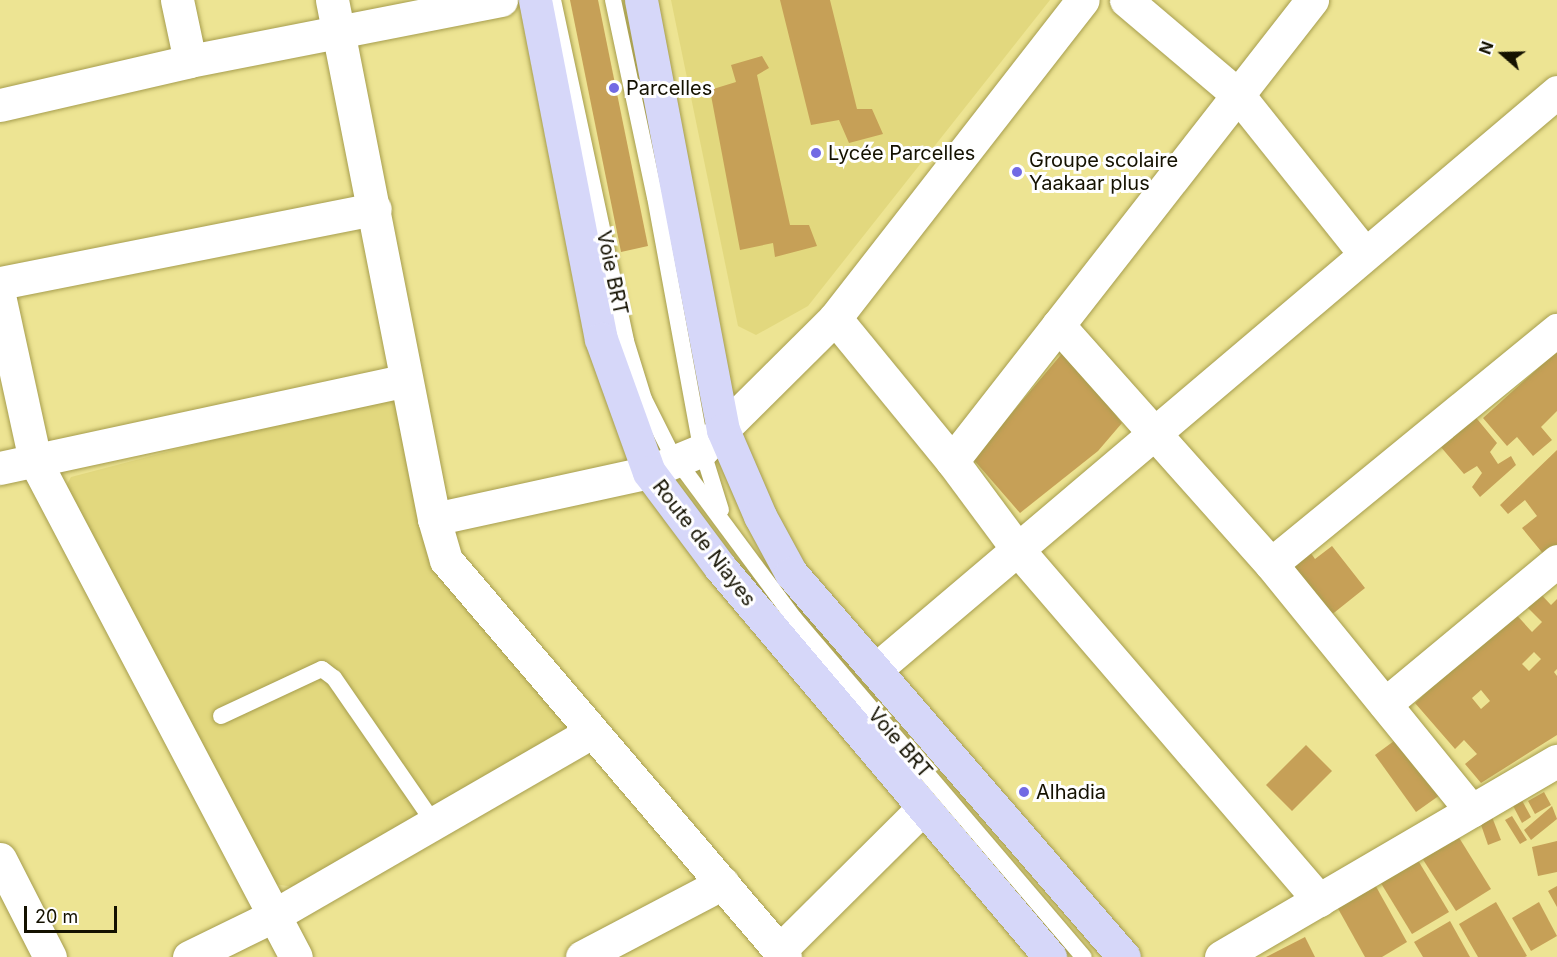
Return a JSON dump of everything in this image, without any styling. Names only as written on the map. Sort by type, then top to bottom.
[{"type":"main road","name":"Route de Niayes","points":[[535,0],[601,339],[688,454],[756,508],[791,573],[1124,957]]},
{"type":"main road","name":"Route de Niayes","points":[[641,0],[688,454],[720,567],[1050,957]]},
{"type":"street","points":[[177,0],[190,62]]},
{"type":"street","points":[[332,0],[375,209],[434,519],[446,560],[782,954],[923,808]]},
{"type":"street","points":[[0,105],[190,62],[501,0]]},
{"type":"street","points":[[434,519],[688,454],[835,318],[1083,0]]},
{"type":"street","points":[[1126,0],[1238,95],[1365,254]]},
{"type":"street","points":[[952,461],[1238,95],[1314,4]]},
{"type":"street","points":[[875,670],[1557,92]]},
{"type":"street","points":[[0,284],[375,209]]},
{"type":"street","points":[[0,300],[35,461],[296,957]]},
{"type":"street","points":[[835,318],[952,461],[1018,550],[1319,900]]},
{"type":"street","points":[[1058,325],[1271,564],[1472,811]]},
{"type":"street","points":[[1271,564],[1557,330]]},
{"type":"street","points":[[0,468],[406,380]]},
{"type":"street","points":[[1385,704],[1557,561]]},
{"type":"street","points":[[189,957],[273,916],[592,732]]},
{"type":"street","points":[[1221,957],[1557,761]]},
{"type":"street","points":[[0,859],[50,957]]},
{"type":"street","points":[[582,957],[723,883]]},
{"type":"lane","name":"Voie BRT","points":[[553,0],[626,341],[644,399],[688,454],[725,522],[794,618],[1084,957]]},
{"type":"lane","name":"Voie BRT","points":[[613,0],[688,454],[725,522]]},
{"type":"lane","points":[[221,716],[322,669],[334,678],[434,823]]},
{"type":"shaded area","name":"Lycée Parcelles","points":[[671,0],[1050,0],[808,306],[756,335],[738,326]]},
{"type":"shaded area","points":[[388,394],[402,404],[428,549],[572,727],[293,887],[275,884],[65,488],[71,477]]},
{"type":"building","points":[[570,0],[598,0],[648,246],[621,252]]},
{"type":"building","points":[[780,0],[830,0],[857,109],[872,109],[883,134],[849,143],[839,120],[811,125]]},
{"type":"building","points":[[762,56],[769,68],[757,75],[790,225],[809,225],[817,246],[775,257],[773,243],[740,250],[710,90],[736,82],[731,65]]},
{"type":"building","points":[[1065,350],[1122,423],[1098,451],[1020,513],[973,459]]},
{"type":"building","points":[[1557,351],[1557,411],[1541,427],[1552,440],[1533,456],[1517,437],[1507,446],[1483,418]]},
{"type":"building","points":[[1473,414],[1497,443],[1490,452],[1498,464],[1511,456],[1516,465],[1480,497],[1472,487],[1482,473],[1477,466],[1464,474],[1440,446]]},
{"type":"building","points":[[1557,450],[1557,545],[1545,556],[1522,528],[1537,516],[1525,500],[1508,514],[1500,505]]},
{"type":"building","points":[[1332,546],[1365,588],[1330,616],[1288,564],[1308,549],[1315,559]]},
{"type":"building","points":[[1536,589],[1551,605],[1557,599],[1557,669],[1554,672],[1557,676],[1557,735],[1481,783],[1465,764],[1477,754],[1464,740],[1455,749],[1415,703],[1513,611],[1532,632],[1542,622],[1523,603]],"holes":[[[1534,652],[1541,659],[1529,671],[1522,664]],[[1481,690],[1490,701],[1481,709],[1472,698]]]},
{"type":"building","points":[[1398,738],[1440,795],[1416,812],[1375,755]]},
{"type":"building","points":[[1306,745],[1332,771],[1292,811],[1266,785]]},
{"type":"building","points":[[1544,792],[1551,805],[1535,814],[1528,801]]},
{"type":"building","points":[[1519,795],[1531,817],[1522,823],[1510,800]]},
{"type":"building","points":[[1552,806],[1557,819],[1531,840],[1524,830]]},
{"type":"building","points":[[1512,816],[1527,840],[1520,844],[1505,820]]},
{"type":"building","points":[[1492,817],[1501,840],[1488,845],[1480,822]]},
{"type":"building","points":[[1458,836],[1491,889],[1456,911],[1422,858]]},
{"type":"building","points":[[1557,841],[1557,872],[1538,876],[1532,847]]},
{"type":"building","points":[[1416,857],[1449,912],[1412,934],[1379,880]]},
{"type":"building","points":[[1374,883],[1407,942],[1382,957],[1365,957],[1336,905]]},
{"type":"building","points":[[1557,886],[1557,907],[1548,891]]},
{"type":"building","points":[[1496,902],[1527,956],[1478,957],[1459,924]]},
{"type":"building","points":[[1539,902],[1557,936],[1531,951],[1512,918]]},
{"type":"building","points":[[1450,921],[1470,957],[1423,957],[1414,942]]},
{"type":"building","points":[[1305,937],[1315,957],[1266,957]]},
{"type":"place","name":"Parcelles","points":[[614,88]]},
{"type":"place","name":"Lycée Parcelles","points":[[816,153]]},
{"type":"place","name":"Groupe scolaire Yaakaar plus","points":[[1017,172]]},
{"type":"place","name":"Alhadia","points":[[1024,792]]}]
